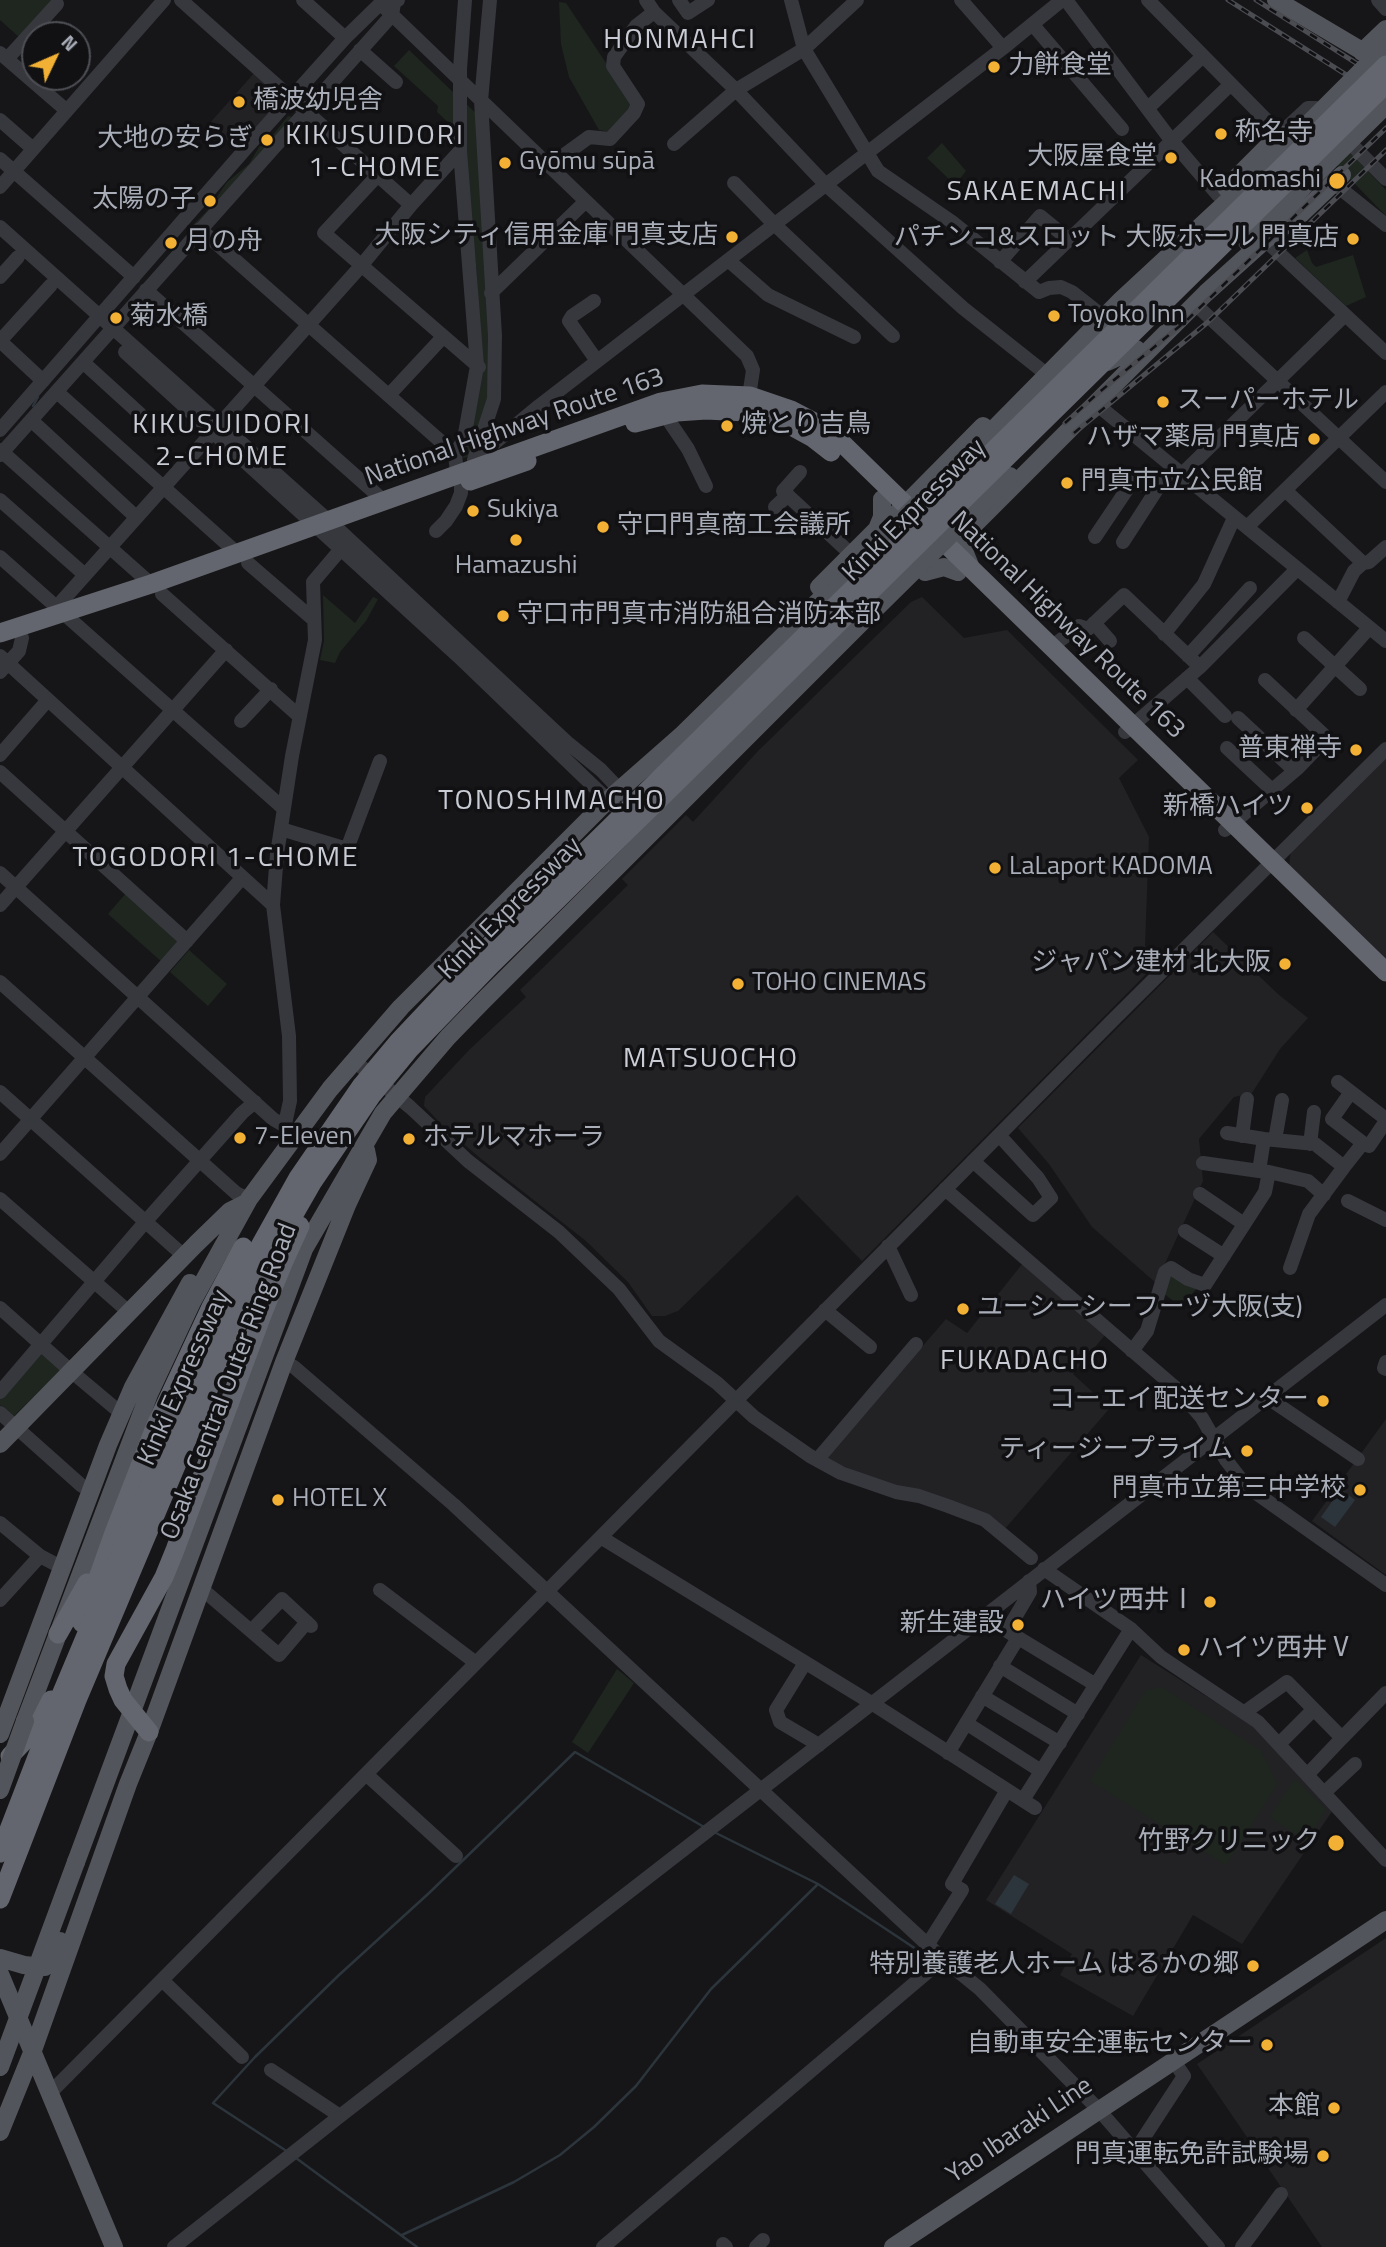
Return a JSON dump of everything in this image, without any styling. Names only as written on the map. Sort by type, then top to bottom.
[{"type":"highway","name":"Kinki Expressway","points":[[0,1853],[61,1695],[213,1340],[268,1229],[298,1178],[362,1085],[398,1042],[481,954],[1386,65]]},
{"type":"highway","name":"Kinki Expressway","points":[[0,1899],[82,1688],[248,1301],[312,1183],[372,1095],[409,1050],[492,964],[1386,84]]},
{"type":"highway","name":"National Highway Route 163","points":[[329,532],[384,500],[464,469],[661,402],[702,394],[791,410],[814,422],[842,443],[965,572],[1269,865],[1386,986]]},
{"type":"highway","name":"National Highway Route 163","points":[[0,633],[68,618],[242,558],[329,532],[464,469],[499,473],[592,438],[665,415],[748,404],[813,438],[882,499],[923,530]]},
{"type":"highway","name":"National Highway Route 163","points":[[965,572],[1051,648],[1129,729]]},
{"type":"highway","name":"National Highway Route 163","points":[[2,660],[22,639],[68,618]]},
{"type":"highway","name":"National Highway Route 163","points":[[1269,865],[1386,972]]},
{"type":"highway","points":[[0,1768],[37,1728],[57,1685],[152,1435],[211,1307],[264,1213],[319,1129],[356,1082],[432,999],[481,954]]},
{"type":"highway","points":[[149,1732],[118,1689],[114,1676],[116,1664],[158,1588],[175,1550],[262,1315],[300,1226],[346,1140],[409,1050]]},
{"type":"highway","points":[[58,1633],[114,1533]]},
{"type":"main road","points":[[1276,0],[1386,65]]},
{"type":"main road","points":[[1362,52],[1386,29]]},
{"type":"main road","name":"Osaka Central Outer Ring Road","points":[[0,1790],[149,1394],[181,1325],[236,1220],[290,1129],[445,961],[614,796],[683,734],[978,445],[1121,300],[1273,159],[1386,46]]},
{"type":"main road","name":"Osaka Central Outer Ring Road","points":[[0,2067],[304,1249],[383,1113],[448,1037],[1142,343],[1386,105]]},
{"type":"main road","points":[[1121,300],[1152,260],[1285,129]]},
{"type":"main road","points":[[1091,333],[1064,370],[750,722],[744,730],[748,736],[764,729],[925,572],[944,567],[965,572],[963,548],[968,532],[1197,302],[1338,179]]},
{"type":"main road","points":[[683,734],[735,708],[761,689],[1076,380],[1142,343],[1197,302],[1245,244]]},
{"type":"main road","points":[[874,476],[905,491],[926,482],[1040,369],[1060,352],[1091,333]]},
{"type":"main road","points":[[925,572],[923,530],[926,482]]},
{"type":"main road","points":[[662,752],[703,702],[881,523],[882,499]]},
{"type":"main road","points":[[445,961],[466,954],[481,945],[529,899],[550,896],[634,816]]},
{"type":"main road","points":[[0,2132],[32,2053],[128,1784],[285,1362],[347,1205],[368,1160],[365,1143]]},
{"type":"main road","points":[[0,1444],[184,1256],[230,1211],[248,1201]]},
{"type":"main road","points":[[0,1734],[61,1567],[122,1414],[176,1307],[221,1232],[236,1220]]},
{"type":"main road","points":[[156,1287],[176,1307]]},
{"type":"main road","points":[[171,1609],[262,1425]]},
{"type":"main road","points":[[0,1958],[24,1965],[45,1967],[53,1960],[99,1837],[128,1784]]},
{"type":"main road","name":"Yao Ibaraki Line","points":[[893,2247],[1386,1920]]},
{"type":"main road","points":[[0,1975],[114,2247]]},
{"type":"street","points":[[0,187],[164,0]]},
{"type":"street","points":[[181,0],[411,205]]},
{"type":"street","points":[[303,0],[345,38]]},
{"type":"street","points":[[299,716],[1,452],[392,15],[394,3],[398,0]]},
{"type":"street","points":[[436,531],[456,506],[461,493],[464,439],[477,366],[460,151],[460,69],[465,0]]},
{"type":"street","points":[[464,469],[494,399],[495,336],[481,101],[490,0]]},
{"type":"street","points":[[679,0],[688,13],[707,0]]},
{"type":"street","points":[[791,0],[804,49],[878,171],[953,222],[1039,292],[1061,287],[1072,292],[1105,318]]},
{"type":"street","points":[[674,144],[736,90],[804,49],[857,0]]},
{"type":"street","points":[[961,0],[1003,48]]},
{"type":"street","points":[[464,469],[539,405],[1064,0],[1171,141],[1218,195]]},
{"type":"street","points":[[1148,0],[1231,84],[1285,129],[1321,176],[1338,179],[1386,225]]},
{"type":"street","points":[[1378,0],[1386,9]]},
{"type":"street","points":[[0,429],[290,99],[380,1],[747,356],[753,370],[748,404]]},
{"type":"street","points":[[57,4],[4,56],[66,110]]},
{"type":"street","points":[[549,166],[589,137],[610,139],[634,113],[638,104],[636,97],[613,66],[614,57],[650,6],[736,90],[825,184],[963,308],[1040,369]]},
{"type":"street","points":[[1033,25],[1122,129]]},
{"type":"street","points":[[359,50],[396,82]]},
{"type":"street","points":[[1148,108],[1203,56]]},
{"type":"street","points":[[1025,282],[1231,84]]},
{"type":"street","points":[[1285,129],[1308,108],[1316,108],[1386,179]]},
{"type":"street","points":[[0,120],[32,148]]},
{"type":"street","points":[[68,618],[62,601],[460,151]]},
{"type":"street","points":[[0,159],[134,277]]},
{"type":"street","points":[[378,174],[324,233],[477,366],[494,372]]},
{"type":"street","points":[[734,183],[893,335]]},
{"type":"street","points":[[492,293],[586,201]]},
{"type":"street","points":[[1000,262],[1040,215],[1068,239]]},
{"type":"street","points":[[0,228],[329,532],[601,770],[614,796],[651,833]]},
{"type":"street","points":[[200,229],[388,395],[464,469]]},
{"type":"street","points":[[468,235],[488,231]]},
{"type":"street","points":[[0,240],[51,285],[97,320]]},
{"type":"street","points":[[1265,240],[1386,353]]},
{"type":"street","points":[[0,277],[18,257]]},
{"type":"street","points":[[728,260],[768,295],[854,337]]},
{"type":"street","points":[[43,381],[0,341],[51,285]]},
{"type":"street","points":[[146,290],[384,500]]},
{"type":"street","points":[[594,301],[569,321],[597,361]]},
{"type":"street","points":[[1197,302],[1386,482]]},
{"type":"street","points":[[1124,542],[1163,480],[1175,486],[1345,315]]},
{"type":"street","points":[[388,395],[443,337]]},
{"type":"street","points":[[83,363],[140,414]]},
{"type":"street","points":[[57,392],[314,620]]},
{"type":"street","points":[[1247,527],[1386,392]]},
{"type":"street","points":[[1095,403],[1386,641]]},
{"type":"street","points":[[665,415],[688,449],[706,486]]},
{"type":"street","points":[[32,420],[136,517]]},
{"type":"street","points":[[800,472],[783,491],[852,555]]},
{"type":"street","points":[[1095,537],[1134,479],[1155,492]]},
{"type":"street","points":[[1284,490],[1363,563]]},
{"type":"street","points":[[775,507],[788,495]]},
{"type":"street","points":[[0,500],[85,575]]},
{"type":"street","points":[[1164,634],[1204,584],[1234,518]]},
{"type":"street","points":[[290,1129],[288,1025],[273,905],[283,808],[315,640],[313,582],[329,532]]},
{"type":"street","points":[[1338,603],[1354,571],[1386,547]]},
{"type":"street","points":[[0,557],[283,808]]},
{"type":"street","points":[[1129,729],[1200,667],[1297,569]]},
{"type":"street","points":[[1188,656],[1250,588]]},
{"type":"street","points":[[1051,648],[1079,626],[1087,629],[1124,595],[1200,667]]},
{"type":"street","points":[[1094,623],[1110,641]]},
{"type":"street","points":[[1296,710],[1369,628]]},
{"type":"street","points":[[1304,638],[1360,690]]},
{"type":"street","points":[[0,905],[226,650]]},
{"type":"street","points":[[2,660],[273,905]]},
{"type":"street","points":[[1187,678],[1294,770]]},
{"type":"street","points":[[1229,826],[1323,742],[1324,735],[1265,680]]},
{"type":"street","points":[[241,721],[271,689]]},
{"type":"street","points":[[0,755],[47,701]]},
{"type":"street","points":[[1227,748],[1271,789]]},
{"type":"street","points":[[50,2093],[888,1246],[1386,749]]},
{"type":"street","points":[[281,829],[347,849],[380,761]]},
{"type":"street","points":[[0,773],[187,941]]},
{"type":"street","points":[[0,873],[273,1119],[290,1129]]},
{"type":"street","points":[[0,1154],[242,878]]},
{"type":"street","points":[[0,982],[248,1201]]},
{"type":"street","points":[[353,1060],[468,1161],[559,1232],[619,1289],[659,1341],[718,1383],[735,1402],[754,1417],[841,1473],[981,1518],[1031,1558]]},
{"type":"street","points":[[1338,1082],[1351,1092],[1386,1120],[1369,1146],[1332,1118],[1351,1092]]},
{"type":"street","points":[[0,1092],[184,1256]]},
{"type":"street","points":[[1242,1136],[1247,1099]]},
{"type":"street","points":[[1132,1351],[1147,1331],[1165,1272],[1171,1268],[1188,1279],[1205,1285],[1265,1192],[1264,1171],[1282,1100]]},
{"type":"street","points":[[0,1392],[146,1222],[254,1102]]},
{"type":"street","points":[[1310,1144],[1314,1111]]},
{"type":"street","points":[[1227,1133],[1315,1144],[1344,1167]]},
{"type":"street","points":[[973,1161],[1033,1215],[1051,1198],[1038,1178],[999,1135]]},
{"type":"street","points":[[1290,1269],[1309,1214],[1363,1143]]},
{"type":"street","points":[[1203,1163],[1264,1171],[1308,1181],[1324,1195]]},
{"type":"street","points":[[945,1189],[1192,1405],[1233,1469],[1256,1493],[1386,1586]]},
{"type":"street","points":[[1200,1194],[1244,1224]]},
{"type":"street","points":[[0,1199],[130,1313]]},
{"type":"street","points":[[1348,1201],[1386,1220]]},
{"type":"street","points":[[1185,1231],[1224,1256]]},
{"type":"street","points":[[888,1246],[911,1295]]},
{"type":"street","points":[[0,1308],[122,1414]]},
{"type":"street","points":[[825,1310],[870,1347]]},
{"type":"street","points":[[174,2247],[1044,1569],[1384,1313]]},
{"type":"street","points":[[817,1460],[916,1344]]},
{"type":"street","points":[[285,1362],[295,1367],[454,1505],[943,1959],[980,1989],[1099,2110],[1218,2247]]},
{"type":"street","points":[[1386,1362],[1386,1369]]},
{"type":"street","points":[[1268,1398],[1358,1459]]},
{"type":"street","points":[[0,1413],[82,1486]]},
{"type":"street","points":[[0,1523],[40,1556],[61,1567]]},
{"type":"street","points":[[601,1538],[873,1704],[1029,1804],[1041,1770],[1131,1629]]},
{"type":"street","points":[[0,1600],[40,1556]]},
{"type":"street","points":[[1044,1569],[1131,1629],[1161,1657],[1245,1712],[1385,1856]]},
{"type":"street","points":[[1029,1581],[1030,1592],[1007,1631],[1096,1685]]},
{"type":"street","points":[[202,1589],[251,1632],[279,1655],[309,1624],[282,1599],[251,1632]]},
{"type":"street","points":[[380,1590],[476,1663]]},
{"type":"street","points":[[948,1754],[1017,1638]]},
{"type":"street","points":[[805,1663],[776,1710],[780,1722],[819,1745]]},
{"type":"street","points":[[1000,1666],[1078,1714]]},
{"type":"street","points":[[1245,1712],[1287,1682],[1342,1738]]},
{"type":"street","points":[[1308,1774],[1386,1693]]},
{"type":"street","points":[[982,1696],[1060,1743]]},
{"type":"street","points":[[1279,1744],[1314,1710]]},
{"type":"street","points":[[966,1723],[1041,1770]]},
{"type":"street","points":[[1325,1792],[1354,1764]]},
{"type":"street","points":[[366,1774],[456,1856]]},
{"type":"street","points":[[928,1944],[962,1890],[952,1884],[1007,1790]]},
{"type":"street","points":[[603,2247],[943,1959]]},
{"type":"street","points":[[162,1980],[242,2057]]},
{"type":"street","points":[[1135,2151],[1184,2076],[1173,2060]]},
{"type":"street","points":[[271,2070],[340,2116]]},
{"type":"street","points":[[1242,2247],[1282,2194]]},
{"type":"shaded area","points":[[0,0],[53,0],[35,21],[21,21],[20,38],[0,20]]},
{"type":"shaded area","points":[[559,2],[566,3],[628,96],[631,107],[609,132],[599,130],[569,77],[561,44]]},
{"type":"shaded area","points":[[409,50],[453,92],[455,129],[437,112],[438,106],[394,66]]},
{"type":"shaded area","points":[[255,72],[281,96],[281,103],[238,150],[209,124]]},
{"type":"shaded area","points":[[464,102],[477,114],[490,315],[491,399],[472,456],[463,458],[479,368],[477,275],[464,150]]},
{"type":"shaded area","points":[[1314,115],[1386,190],[1386,216],[1300,127]]},
{"type":"shaded area","points":[[288,116],[293,117],[195,230],[192,226],[208,210],[227,182],[249,164],[259,147],[268,141]]},
{"type":"shaded area","points":[[942,143],[966,171],[955,185],[927,158]]},
{"type":"shaded area","points":[[1307,250],[1316,267],[1353,255],[1366,297],[1346,306],[1295,258]]},
{"type":"shaded area","points":[[323,595],[355,623],[373,597],[378,599],[366,621],[340,652],[335,663],[320,660],[324,641]]},
{"type":"shaded area","points":[[922,597],[964,638],[1007,630],[1138,760],[1119,778],[1149,837],[1145,946],[1159,961],[862,1261],[797,1195],[678,1311],[665,1316],[652,1316],[628,1282],[586,1241],[442,1125],[424,1106],[425,1097],[469,1050],[526,997],[520,990],[628,885],[622,879],[686,815],[693,822],[758,751],[911,602]]},
{"type":"shaded area","points":[[1386,757],[1386,960],[1289,866],[1291,850]]},
{"type":"shaded area","points":[[127,892],[182,940],[163,963],[108,914]]},
{"type":"shaded area","points":[[1213,932],[1278,994],[1308,1018],[1280,1049],[1252,1093],[1234,1097],[1199,1139],[1203,1181],[1156,1283],[1092,1227],[1049,1164],[1018,1128]]},
{"type":"shaded area","points":[[189,950],[227,984],[208,1006],[170,972]]},
{"type":"shaded area","points":[[1023,1263],[1105,1335],[1073,1374],[1110,1408],[1003,1531],[825,1459],[946,1319],[967,1333]]},
{"type":"shaded area","points":[[1172,1272],[1198,1287],[1181,1307],[1163,1293]]},
{"type":"shaded area","points":[[43,1349],[63,1368],[13,1417],[0,1405],[0,1398]]},
{"type":"shaded area","name":"門真市立第三中学校","points":[[1386,1419],[1386,1575],[1312,1521]]},
{"type":"shaded area","points":[[1341,1489],[1355,1500],[1335,1527],[1321,1517]]},
{"type":"shaded area","points":[[1141,1655],[1255,1727],[1333,1810],[1242,1944],[1193,1915],[1133,2016],[1060,1975],[1072,1954],[986,1900]]},
{"type":"shaded area","points":[[617,1669],[634,1683],[588,1753],[572,1742]]},
{"type":"shaded area","points":[[1162,1687],[1261,1751],[1277,1784],[1226,1865],[1090,1781],[1146,1690]]},
{"type":"shaded area","points":[[1295,1779],[1326,1809],[1306,1841],[1270,1817]]},
{"type":"shaded area","points":[[1014,1875],[1029,1884],[1011,1914],[995,1904]]},
{"type":"shaded area","name":"門真運転免許試験場","points":[[1386,1938],[1386,2247],[1322,2247],[1197,2064]]},
{"type":"waterway","points":[[33,406],[38,397]]},
{"type":"waterway","points":[[288,2152],[213,2103],[255,2057],[339,1975],[428,1894],[575,1752],[704,1827]]},
{"type":"waterway","points":[[716,1833],[818,1884],[931,1959]]},
{"type":"waterway","points":[[402,2235],[514,2182],[560,2155],[594,2127],[636,2086],[711,1989],[818,1884]]},
{"type":"waterway","points":[[296,2158],[417,2247]]},
{"type":"railway","points":[[1228,0],[1386,100]]},
{"type":"railway","points":[[1256,0],[1386,82]]},
{"type":"railway","points":[[1065,423],[1186,321],[1386,128]]},
{"type":"railway","points":[[1074,433],[1208,322],[1386,150]]},
{"type":"place","name":"力餅食堂","points":[[994,67]]},
{"type":"place","name":"橋波幼児舎","points":[[239,102]]},
{"type":"place","name":"称名寺","points":[[1221,134]]},
{"type":"place","name":"大地の安らぎ","points":[[267,140]]},
{"type":"place","name":"大阪屋食堂","points":[[1171,158]]},
{"type":"place","name":"Gyōmu sūpā","points":[[505,163]]},
{"type":"place","name":"Kadomashi","points":[[1337,181]]},
{"type":"place","name":"太陽の子","points":[[210,201]]},
{"type":"place","name":"大阪シティ信用金庫 門真支店","points":[[732,237]]},
{"type":"place","name":"パチンコ&スロット 大阪ホール 門真店","points":[[1353,239]]},
{"type":"place","name":"月の舟","points":[[171,243]]},
{"type":"place","name":"Toyoko Inn","points":[[1054,316]]},
{"type":"place","name":"菊水橋","points":[[116,318]]},
{"type":"place","name":"スーパーホテル","points":[[1163,402]]},
{"type":"place","name":"焼とり吉鳥","points":[[727,426]]},
{"type":"place","name":"ハザマ薬局 門真店","points":[[1314,439]]},
{"type":"place","name":"門真市立公民館","points":[[1067,483]]},
{"type":"place","name":"Sukiya","points":[[473,511]]},
{"type":"place","name":"守口門真商工会議所","points":[[603,527]]},
{"type":"place","name":"Hamazushi","points":[[516,540]]},
{"type":"place","name":"守口市門真市消防組合消防本部","points":[[503,616]]},
{"type":"place","name":"普東禅寺","points":[[1356,750]]},
{"type":"place","name":"新橋ハイツ","points":[[1307,808]]},
{"type":"place","name":"LaLaport KADOMA","points":[[995,868]]},
{"type":"place","name":"ジャパン建材 北大阪","points":[[1285,964]]},
{"type":"place","name":"TOHO CINEMAS","points":[[738,984]]},
{"type":"place","name":"7-Eleven","points":[[240,1138]]},
{"type":"place","name":"ホテルマホーラ","points":[[409,1139]]},
{"type":"place","name":"ユーシーシーフーヅ大阪(支)","points":[[963,1309]]},
{"type":"place","name":"コーエイ配送センター","points":[[1323,1401]]},
{"type":"place","name":"ティージープライム","points":[[1247,1451]]},
{"type":"place","name":"門真市立第三中学校","points":[[1360,1490]]},
{"type":"place","name":"HOTEL X","points":[[278,1500]]},
{"type":"place","name":"ハイツ西井Ⅰ","points":[[1210,1602]]},
{"type":"place","name":"新生建設","points":[[1018,1625]]},
{"type":"place","name":"ハイツ西井Ⅴ","points":[[1184,1650]]},
{"type":"place","name":"竹野クリニック","points":[[1336,1843]]},
{"type":"place","name":"特別養護老人ホーム はるかの郷","points":[[1253,1966]]},
{"type":"place","name":"自動車安全運転センター","points":[[1267,2045]]},
{"type":"place","name":"本館","points":[[1334,2108]]},
{"type":"place","name":"門真運転免許試験場","points":[[1323,2156]]},
{"type":"district","name":"HONMAHCI","points":[[680,41]]},
{"type":"district","name":"KIKUSUIDORI 1-CHOME","points":[[375,153]]},
{"type":"district","name":"SAKAEMACHI","points":[[1037,193]]},
{"type":"district","name":"KIKUSUIDORI 2-CHOME","points":[[222,442]]},
{"type":"district","name":"TONOSHIMACHO","points":[[552,802]]},
{"type":"district","name":"TOGODORI 1-CHOME","points":[[216,859]]},
{"type":"district","name":"MATSUOCHO","points":[[711,1060]]},
{"type":"district","name":"FUKADACHO","points":[[1025,1362]]}]
